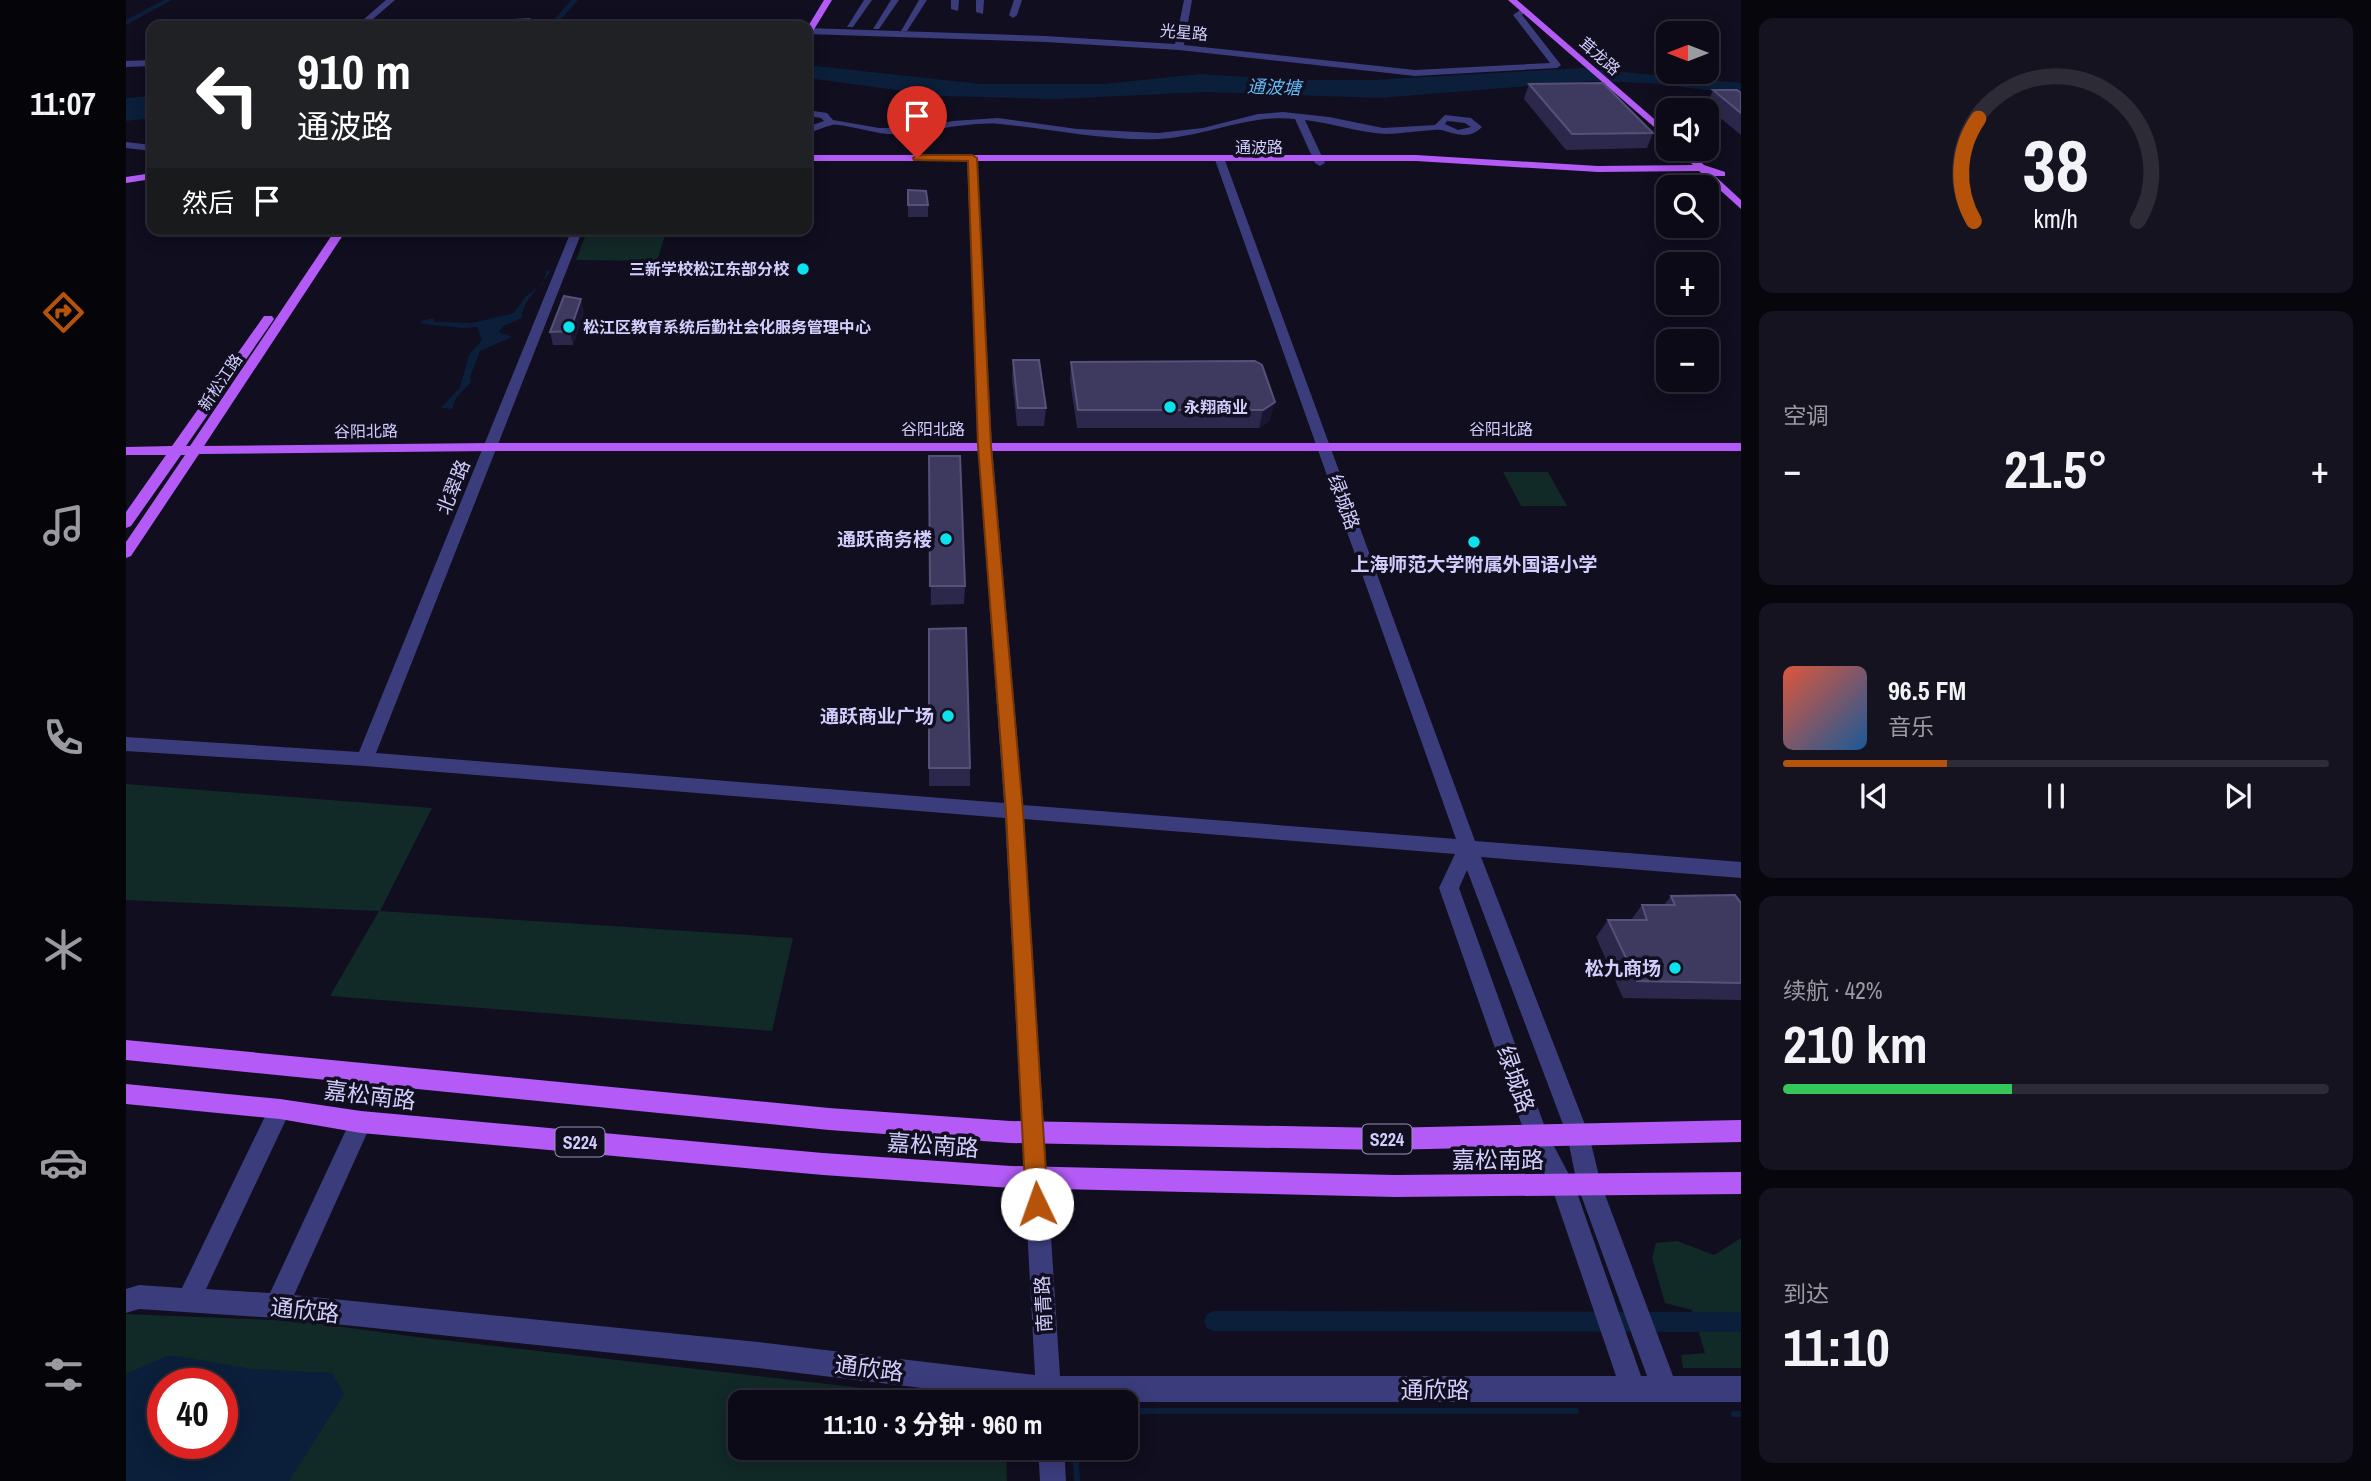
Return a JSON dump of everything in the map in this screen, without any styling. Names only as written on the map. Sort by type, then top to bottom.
[{"type":"main road","points":[[810,21],[818,0]]},
{"type":"main road","points":[[812,23],[828,0]]},
{"type":"main road","name":"茸龙路","points":[[1512,0],[1656,119]]},
{"type":"main road","name":"茸龙路","points":[[1518,0],[1656,125]]},
{"type":"main road","name":"通波路","points":[[812,158],[972,161]]},
{"type":"main road","name":"通波路","points":[[812,164],[1220,160],[1419,164],[1602,175],[1712,172]]},
{"type":"main road","points":[[1700,161],[1741,206]]},
{"type":"main road","points":[[1700,161],[1741,190]]},
{"type":"main road","points":[[126,180],[147,177]]},
{"type":"main road","points":[[126,188],[147,186]]},
{"type":"main road","name":"新松江路","points":[[126,523],[325,235]]},
{"type":"main road","name":"新松江路","points":[[126,553],[338,235]]},
{"type":"main road","name":"谷阳北路","points":[[126,451],[489,447],[1741,447]]},
{"type":"main road","name":"嘉松南路","points":[[126,1050],[829,1119],[1033,1132],[1357,1139],[1741,1131]]},
{"type":"main road","name":"嘉松南路","points":[[126,1094],[281,1109],[361,1122],[823,1164],[1036,1177],[1340,1185],[1741,1182]]},
{"type":"street","points":[[366,21],[391,0]]},
{"type":"street","points":[[850,25],[868,0]]},
{"type":"street","points":[[876,27],[895,0]]},
{"type":"street","points":[[904,29],[923,0]]},
{"type":"street","points":[[979,12],[980,0]]},
{"type":"street","points":[[1013,15],[1018,0]]},
{"type":"street","points":[[1179,47],[1188,14],[1188,0]]},
{"type":"street","name":"光星路","points":[[812,31],[1045,38],[1179,47],[1415,73],[1557,65],[1517,15],[1522,10]]},
{"type":"street","points":[[521,21],[528,20]]},
{"type":"street","points":[[126,64],[147,63]]},
{"type":"street","points":[[812,114],[824,115],[830,122],[879,131],[908,131],[953,124],[1010,121],[1088,133],[1157,136],[1203,131],[1258,117],[1299,117],[1383,131],[1416,131],[1440,127]]},
{"type":"street","points":[[1299,117],[1318,161]]},
{"type":"street","points":[[812,129],[830,122]]},
{"type":"street","points":[[126,145],[147,147]]},
{"type":"street","name":"绿城路","points":[[1220,160],[1468,847],[1577,1135],[1589,1184],[1660,1378]]},
{"type":"street","name":"南青路","points":[[972,161],[985,446],[1014,812],[1048,1390]]},
{"type":"street","name":"北翠路","points":[[365,759],[576,235]]},
{"type":"street","points":[[126,744],[365,759],[1741,870]]},
{"type":"street","name":"绿城路","points":[[1468,847],[1449,888],[1537,1137],[1562,1184],[1629,1378]]},
{"type":"street","points":[[188,1301],[281,1109]]},
{"type":"street","points":[[276,1306],[361,1122]]},
{"type":"street","name":"通欣路","points":[[126,1301],[139,1297],[276,1306],[758,1355],[1012,1390]]},
{"type":"street","name":"通欣路","points":[[1138,1392],[1629,1378],[1660,1378],[1741,1389]]},
{"type":"street","points":[[1052,1460],[1053,1481]]},
{"type":"green space","points":[[586,235],[665,235],[657,261],[576,260]]},
{"type":"green space","points":[[1503,472],[1548,472],[1567,506],[1521,506]]},
{"type":"green space","points":[[126,784],[432,808],[380,911],[793,938],[772,1031],[330,996],[379,911],[126,900]]},
{"type":"green space","points":[[1741,1238],[1741,1368],[1683,1368],[1681,1355],[1705,1353],[1692,1310],[1665,1303],[1652,1258],[1656,1243],[1677,1241],[1714,1255]]},
{"type":"green space","points":[[126,1314],[299,1321],[879,1390],[728,1390],[728,1460],[1006,1460],[1007,1481],[126,1481]]},
{"type":"water","name":"通波塘","points":[[812,66],[980,84],[1103,84],[1200,74],[1295,80],[1372,80],[1582,68],[1656,75],[1656,84],[1719,84],[1719,81],[1741,83],[1741,94],[1647,83],[1592,81],[1379,98],[1205,92],[1056,99],[941,96],[812,79]]},
{"type":"water","points":[[147,96],[147,119],[126,121],[126,98]]},
{"type":"water","points":[[538,287],[528,300],[522,318],[503,326],[499,332],[512,337],[480,351],[470,377],[471,382],[456,398],[452,409],[441,408],[460,387],[469,355],[482,340],[477,327],[423,324],[420,321],[433,318],[435,322],[472,323],[514,313],[526,296]]},
{"type":"water","points":[[169,1355],[252,1369],[332,1373],[344,1394],[289,1481],[126,1481],[126,1374]]},
{"type":"building","points":[[1603,83],[1653,133],[1572,134],[1529,84]]},
{"type":"building","points":[[1713,90],[1737,90],[1741,93],[1741,113]]},
{"type":"building","points":[[908,190],[926,191],[928,205],[908,205]]},
{"type":"building","points":[[564,296],[581,299],[570,331],[550,332]]},
{"type":"building","points":[[1013,360],[1039,360],[1046,408],[1018,408]]},
{"type":"building","name":"永翔商业","points":[[1255,361],[1262,365],[1275,402],[1263,410],[1078,410],[1071,362]]},
{"type":"building","name":"通跃商务楼","points":[[929,456],[960,456],[965,586],[930,586]]},
{"type":"building","name":"通跃商业广场","points":[[966,628],[970,768],[929,768],[929,629]]},
{"type":"building","name":"松九商场","points":[[1735,895],[1741,903],[1741,983],[1637,981],[1608,920],[1647,920],[1642,905],[1675,905],[1671,896]]},
{"type":"waterway","points":[[126,23],[169,0]]},
{"type":"waterway","points":[[556,21],[575,0]]},
{"type":"waterway","points":[[1214,1321],[1741,1322]]},
{"type":"waterway","points":[[1138,1411],[1576,1411]]},
{"type":"waterway","points":[[1734,1414],[1741,1414]]},
{"type":"waterway","points":[[1076,1460],[1077,1481]]},
{"type":"place","name":"三新学校松江东部分校","points":[[803,269]]},
{"type":"place","name":"松江区教育系统后勤社会化服务管理中心","points":[[569,327]]},
{"type":"place","name":"永翔商业","points":[[1170,407]]},
{"type":"place","name":"通跃商务楼","points":[[946,539]]},
{"type":"place","name":"上海师范大学附属外国语小学","points":[[1474,542]]},
{"type":"place","name":"通跃商业广场","points":[[948,716]]},
{"type":"place","name":"松九商场","points":[[1675,968]]},
{"type":"route","points":[[917,158],[972,158],[985,446],[1014,812],[1037,1204]]}]
